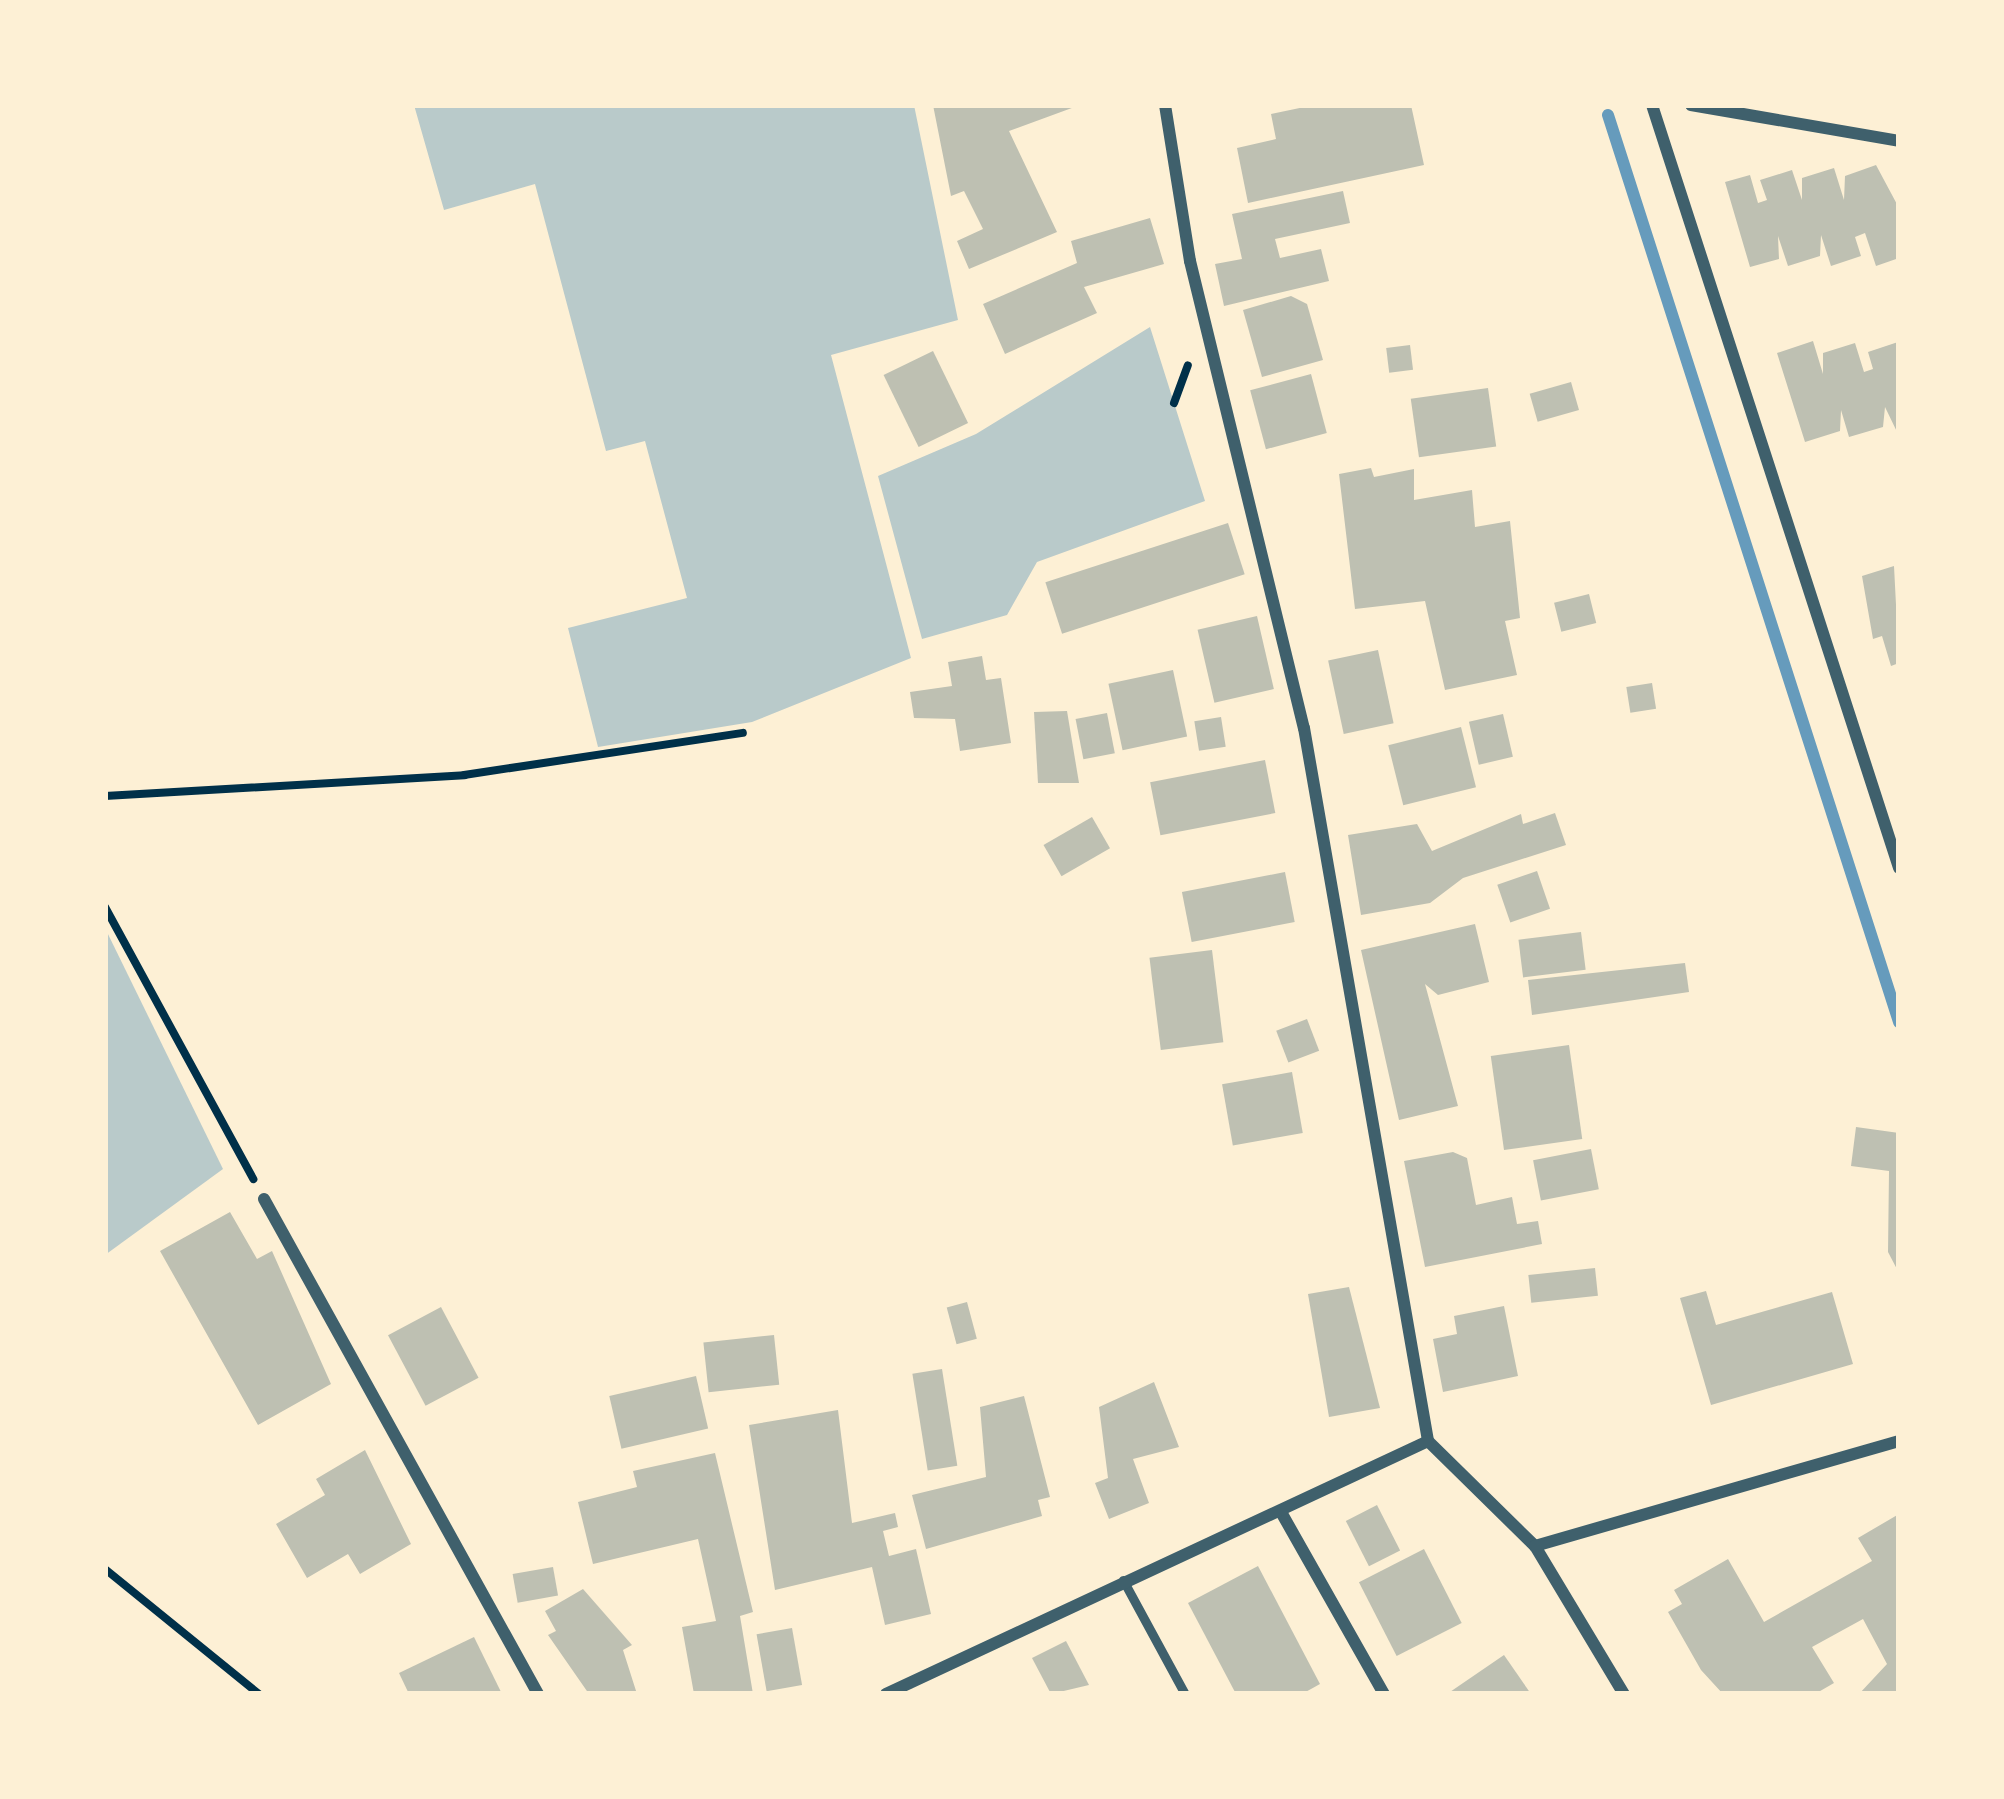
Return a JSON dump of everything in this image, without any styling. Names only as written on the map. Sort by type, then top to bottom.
[{"type":"street","points":[[1165,105],[1190,261],[1304,728],[1428,1442],[1535,1546],[1568,1590],[1624,1694]]},
{"type":"street","points":[[1652,105],[1899,868]]},
{"type":"street","points":[[1691,105],[1899,141]]},
{"type":"street","points":[[264,1199],[538,1694]]},
{"type":"street","points":[[886,1694],[1428,1442]]},
{"type":"street","points":[[1535,1546],[1899,1442]]},
{"type":"street","points":[[1281,1512],[1384,1694]]},
{"type":"lane","points":[[1124,1580],[1185,1694]]},
{"type":"path","points":[[105,796],[464,775],[743,733]]},
{"type":"path","points":[[105,907],[264,1199]]},
{"type":"path","points":[[105,1569],[259,1694]]},
{"type":"shaded area","points":[[414,105],[914,105],[958,320],[831,355],[911,658],[752,722],[598,747],[568,628],[687,598],[645,441],[606,451],[535,184],[444,210]]},
{"type":"shaded area","points":[[1150,327],[1205,501],[1037,562],[1007,615],[922,639],[878,476],[976,434]]},
{"type":"shaded area","points":[[105,928],[223,1169],[105,1255]]},
{"type":"building","points":[[933,105],[1080,105],[1009,131],[1057,232],[969,269],[957,241],[983,229],[964,191],[951,196]]},
{"type":"building","points":[[1314,105],[1411,105],[1424,165],[1248,203],[1237,148],[1276,139],[1271,114]]},
{"type":"building","points":[[1876,165],[1899,208],[1899,258],[1876,266],[1865,233],[1855,237],[1861,256],[1831,266],[1821,235],[1820,256],[1788,266],[1778,236],[1779,259],[1750,267],[1725,182],[1750,175],[1758,203],[1767,200],[1760,180],[1792,170],[1802,200],[1802,178],[1834,168],[1844,200],[1845,176]]},
{"type":"building","points":[[1343,191],[1350,223],[1275,239],[1280,258],[1321,249],[1329,281],[1224,306],[1215,264],[1242,259],[1232,214]]},
{"type":"building","points":[[1150,218],[1164,264],[1084,287],[1097,313],[1005,354],[983,304],[1077,263],[1071,241]]},
{"type":"building","points":[[1291,296],[1307,304],[1323,360],[1262,377],[1243,310]]},
{"type":"building","points":[[1813,341],[1823,374],[1823,353],[1855,343],[1864,372],[1873,369],[1868,352],[1898,342],[1899,436],[1885,407],[1883,427],[1849,437],[1841,410],[1840,431],[1805,442],[1777,353]]},
{"type":"building","points":[[1410,345],[1413,370],[1389,373],[1386,348]]},
{"type":"building","points":[[933,351],[968,423],[919,447],[884,375]]},
{"type":"building","points":[[1311,374],[1327,433],[1266,449],[1250,390]]},
{"type":"building","points":[[1571,382],[1579,410],[1538,422],[1530,394]]},
{"type":"building","points":[[1488,388],[1496,446],[1419,457],[1411,399]]},
{"type":"building","points":[[1371,468],[1374,477],[1414,469],[1414,500],[1472,490],[1475,527],[1510,521],[1520,618],[1505,621],[1517,675],[1445,690],[1425,601],[1355,609],[1339,474]]},
{"type":"building","points":[[1228,523],[1245,574],[1062,634],[1045,582]]},
{"type":"building","points":[[1894,566],[1899,663],[1891,666],[1882,636],[1873,639],[1862,576]]},
{"type":"building","points":[[1589,594],[1596,623],[1561,632],[1554,603]]},
{"type":"building","points":[[1257,616],[1274,689],[1214,703],[1198,630]]},
{"type":"building","points":[[1378,650],[1394,723],[1344,734],[1328,661]]},
{"type":"building","points":[[982,656],[986,680],[1001,678],[1011,743],[960,751],[955,719],[914,718],[910,692],[952,686],[948,662]]},
{"type":"building","points":[[1173,670],[1187,737],[1123,750],[1108,684]]},
{"type":"building","points":[[1652,683],[1656,709],[1630,713],[1626,687]]},
{"type":"building","points":[[1067,711],[1079,783],[1038,783],[1034,712]]},
{"type":"building","points":[[1107,713],[1115,753],[1083,759],[1076,719]]},
{"type":"building","points":[[1503,714],[1513,757],[1479,765],[1469,722]]},
{"type":"building","points":[[1221,717],[1226,747],[1199,751],[1194,721]]},
{"type":"building","points":[[1461,727],[1476,787],[1403,805],[1388,745]]},
{"type":"building","points":[[1265,760],[1275,813],[1160,835],[1150,782]]},
{"type":"building","points":[[1555,813],[1566,845],[1463,878],[1430,903],[1361,915],[1348,835],[1417,824],[1432,851],[1521,814],[1523,824]]},
{"type":"building","points":[[1092,817],[1110,848],[1062,876],[1044,845]]},
{"type":"building","points":[[1537,871],[1550,909],[1510,922],[1497,885]]},
{"type":"building","points":[[1285,872],[1295,922],[1192,942],[1182,892]]},
{"type":"building","points":[[1475,924],[1489,982],[1438,995],[1425,984],[1458,1106],[1399,1120],[1361,950]]},
{"type":"building","points":[[1581,932],[1586,970],[1523,977],[1518,940]]},
{"type":"building","points":[[1212,950],[1223,1042],[1161,1050],[1149,958]]},
{"type":"building","points":[[1685,963],[1689,992],[1532,1015],[1528,980]]},
{"type":"building","points":[[1307,1019],[1319,1051],[1288,1063],[1276,1031]]},
{"type":"building","points":[[1569,1045],[1582,1139],[1504,1150],[1491,1056]]},
{"type":"building","points":[[1292,1072],[1303,1133],[1233,1145],[1222,1084]]},
{"type":"building","points":[[1856,1127],[1899,1133],[1899,1273],[1888,1252],[1889,1171],[1851,1166]]},
{"type":"building","points":[[1591,1149],[1599,1189],[1541,1201],[1533,1160]]},
{"type":"building","points":[[1453,1152],[1467,1158],[1476,1205],[1512,1197],[1517,1224],[1538,1221],[1542,1244],[1425,1267],[1404,1161]]},
{"type":"building","points":[[230,1212],[257,1259],[272,1251],[331,1384],[258,1425],[160,1251]]},
{"type":"building","points":[[1595,1268],[1598,1296],[1531,1303],[1528,1275]]},
{"type":"building","points":[[1349,1287],[1380,1408],[1329,1417],[1308,1294]]},
{"type":"building","points":[[1706,1291],[1716,1325],[1832,1292],[1853,1364],[1711,1405],[1680,1298]]},
{"type":"building","points":[[967,1302],[977,1339],[957,1344],[947,1307]]},
{"type":"building","points":[[1504,1306],[1518,1376],[1443,1392],[1433,1339],[1457,1334],[1454,1316]]},
{"type":"building","points":[[441,1307],[479,1378],[426,1406],[388,1335]]},
{"type":"building","points":[[774,1335],[779,1385],[709,1392],[703,1342]]},
{"type":"building","points":[[942,1369],[957,1466],[928,1470],[912,1374]]},
{"type":"building","points":[[696,1376],[708,1429],[621,1449],[609,1396]]},
{"type":"building","points":[[1154,1382],[1179,1447],[1133,1459],[1149,1503],[1109,1519],[1095,1483],[1108,1478],[1099,1407]]},
{"type":"building","points":[[1024,1396],[1050,1497],[1038,1500],[1042,1516],[926,1549],[912,1495],[986,1477],[980,1407]]},
{"type":"building","points":[[838,1410],[852,1523],[895,1513],[898,1527],[883,1531],[889,1556],[916,1549],[931,1614],[885,1625],[872,1567],[775,1590],[749,1425]]},
{"type":"building","points":[[365,1450],[411,1544],[360,1574],[348,1554],[307,1578],[276,1524],[325,1495],[316,1479]]},
{"type":"building","points":[[715,1453],[753,1612],[740,1616],[753,1694],[694,1694],[682,1627],[716,1621],[698,1539],[593,1564],[578,1502],[637,1487],[633,1471]]},
{"type":"building","points":[[1377,1505],[1400,1550],[1369,1566],[1346,1521]]},
{"type":"building","points":[[1899,1514],[1899,1694],[1859,1694],[1887,1664],[1863,1619],[1812,1647],[1834,1683],[1815,1694],[1723,1694],[1701,1670],[1668,1612],[1682,1604],[1674,1590],[1728,1559],[1764,1622],[1872,1561],[1858,1538]]},
{"type":"building","points":[[1424,1549],[1462,1623],[1397,1656],[1359,1582]]},
{"type":"building","points":[[1258,1566],[1320,1684],[1302,1694],[1236,1694],[1188,1603]]},
{"type":"building","points":[[553,1567],[558,1596],[518,1603],[513,1574]]},
{"type":"building","points":[[583,1589],[632,1645],[623,1650],[637,1694],[589,1694],[548,1635],[556,1631],[545,1611]]},
{"type":"building","points":[[792,1628],[802,1685],[767,1691],[757,1634]]},
{"type":"building","points":[[474,1637],[502,1694],[409,1694],[399,1673]]},
{"type":"building","points":[[1066,1641],[1089,1685],[1051,1694],[1032,1658]]},
{"type":"building","points":[[1504,1655],[1531,1694],[1447,1694]]},
{"type":"waterway","points":[[1608,115],[1899,1022]]}]
